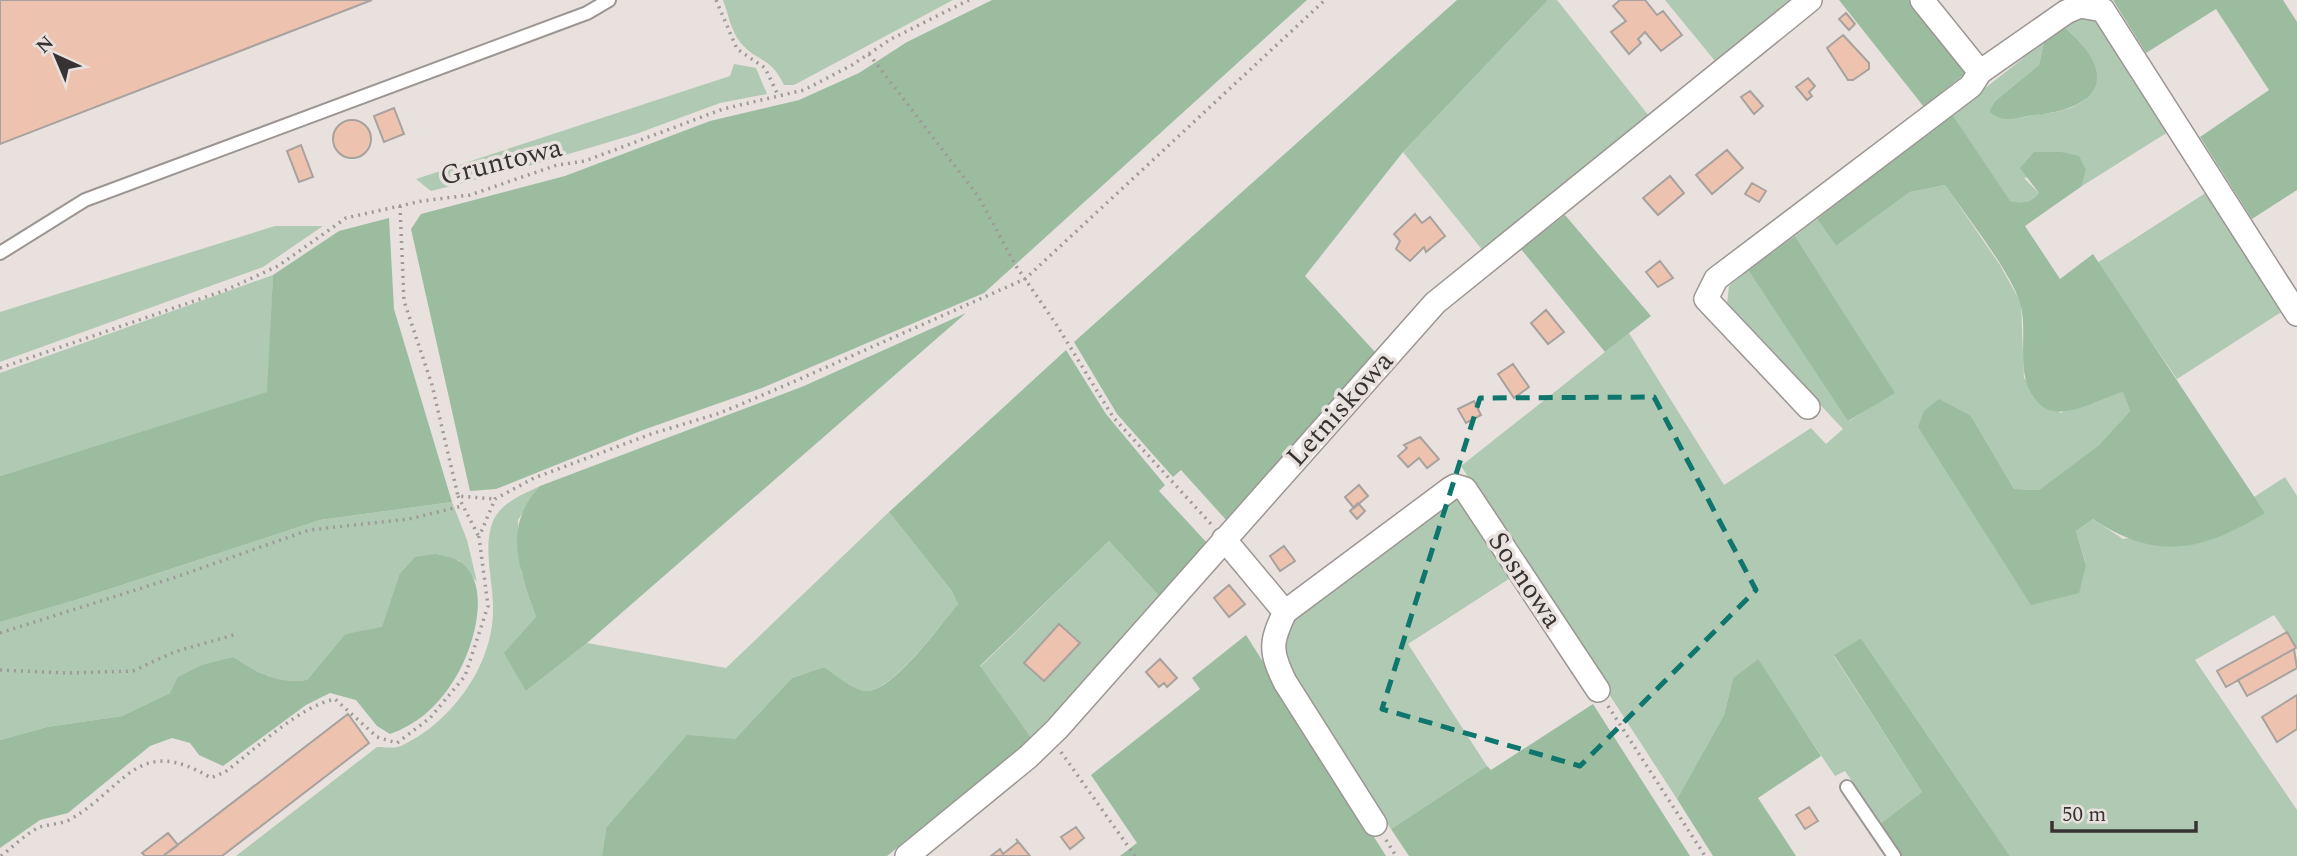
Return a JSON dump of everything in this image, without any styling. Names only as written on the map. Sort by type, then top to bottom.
[{"type":"street","name":"Letniskowa","points":[[907,856],[1049,736],[1435,303],[1810,0]]},
{"type":"street","points":[[1922,0],[1980,72]]},
{"type":"street","points":[[1808,407],[1706,299],[1723,272],[1971,86],[1980,72],[2066,12],[2080,6],[2103,10],[2297,314]]},
{"type":"street","name":"Sosnowa","points":[[1285,612],[1450,489],[1460,487],[1465,489],[1598,690]]},
{"type":"street","points":[[1224,539],[1285,612],[1272,638],[1273,658],[1285,682],[1375,824]]},
{"type":"lane","points":[[0,253],[85,200],[587,13],[609,0]]},
{"type":"lane","points":[[1847,787],[1894,856]]},
{"type":"path","points":[[716,0],[737,49],[765,68],[778,95]]},
{"type":"path","name":"Gruntowa","points":[[0,368],[226,290],[278,266],[346,218],[471,195],[557,165],[585,161],[723,109],[804,90],[891,39],[969,0]]},
{"type":"path","points":[[458,496],[495,499],[534,478],[758,397],[1025,279],[1325,0]]},
{"type":"path","points":[[869,54],[978,196],[1025,279],[1113,417],[1224,539]]},
{"type":"path","points":[[1,856],[38,828],[70,820],[145,763],[162,761],[189,765],[211,778],[225,772],[309,709],[326,701],[335,699],[377,737],[397,743],[430,718],[465,676],[488,606],[479,537],[458,496],[432,385],[404,301],[400,206]]},
{"type":"path","points":[[479,537],[495,499]]},
{"type":"path","points":[[0,633],[173,578],[309,530],[409,519],[462,506]]},
{"type":"path","points":[[0,670],[67,673],[133,671],[174,652],[237,634]]},
{"type":"path","points":[[1598,690],[1705,856]]},
{"type":"path","points":[[1049,736],[1135,856]]},
{"type":"highlighted area","points":[[1654,397],[1756,590],[1580,766],[1382,709],[1480,398]]},
{"type":"green space","points":[[723,0],[953,0],[794,85],[784,85],[774,69],[746,49],[737,38]]},
{"type":"green space","points":[[992,0],[1307,0],[984,293],[762,388],[643,430],[496,489],[470,491],[411,229],[421,214],[565,176],[710,121],[799,100],[859,73],[907,42]]},
{"type":"green space","points":[[1457,0],[1548,0],[1403,152],[1305,276],[1376,353],[1228,522],[1181,470],[1173,477],[1117,414],[1074,342]]},
{"type":"green space","points":[[1548,0],[1557,0],[1649,116],[1484,252],[1403,152]]},
{"type":"green space","points":[[1665,0],[1791,0],[1715,61]]},
{"type":"green space","points":[[1839,0],[1909,0],[1966,73],[1924,107]]},
{"type":"green space","points":[[2113,0],[2283,0],[2297,22],[2297,190],[2252,219],[2200,137],[2269,90],[2216,9],[2146,53]]},
{"type":"green space","points":[[2080,14],[2094,15],[2168,132],[2082,186],[2086,170],[2024,178],[2039,193],[2025,202],[2009,201],[1952,114],[2044,42],[2039,65],[1995,101],[1989,111],[2015,118],[2063,110],[2079,103],[2090,94],[2095,83],[2095,70],[2090,56],[2064,27]]},
{"type":"green space","points":[[2064,27],[2092,59],[2097,73],[2096,86],[2089,96],[2076,105],[2058,111],[2016,118],[2000,118],[1989,111],[1995,101],[2039,65],[2044,42]]},
{"type":"green space","points":[[734,64],[756,68],[767,94],[720,103],[636,134],[518,169],[431,191],[416,179],[730,76]]},
{"type":"green space","points":[[1952,114],[2010,201],[2026,202],[2039,193],[2020,168],[2034,152],[2061,152],[2079,156],[2086,170],[2082,186],[2025,226],[2060,279],[2093,254],[2265,513],[2221,536],[2179,546],[2138,542],[2093,519],[2076,531],[2086,565],[2079,593],[2031,605],[1918,427],[1924,411],[1939,399],[1971,416],[2014,489],[2039,490],[2099,445],[2130,411],[2123,392],[2060,412],[2042,406],[2027,384],[2023,357],[2023,316],[2015,290],[1998,260],[1945,185],[1910,192],[1836,246],[1817,219]]},
{"type":"green space","points":[[1945,185],[2000,265],[2021,303],[2024,378],[2060,413],[2123,391],[2130,411],[2099,445],[2039,490],[2014,489],[1971,416],[1924,411],[2086,564],[2076,531],[2093,519],[2123,539],[2265,513],[2254,497],[2285,477],[2297,496],[2297,649],[2274,615],[2195,660],[2297,810],[2297,856],[2010,856],[1861,638],[1834,656],[1922,792],[1881,823],[1845,771],[1835,776],[1757,660],[1733,678],[1724,715],[1677,799],[1461,466],[1629,333],[1724,485],[1811,428],[1826,444],[1843,429],[1727,305],[1729,286],[1748,270],[1849,421],[1894,392],[1795,236],[1817,219],[1836,246],[1910,192]]},
{"type":"green space","points":[[2207,192],[2283,311],[2177,379],[2097,263]]},
{"type":"green space","points":[[1565,215],[1651,316],[1605,352],[1521,249]]},
{"type":"green space","points":[[389,218],[394,309],[452,502],[320,520],[76,600],[0,622],[0,476],[267,392],[273,275],[339,231]]},
{"type":"green space","points":[[275,226],[323,226],[263,267],[0,362],[0,312]]},
{"type":"green space","points":[[1795,236],[1895,393],[1848,421],[1748,270]]},
{"type":"green space","points":[[273,275],[268,392],[0,476],[0,373]]},
{"type":"green space","points":[[966,313],[587,643],[526,691],[504,653],[536,617],[520,566],[517,534],[528,502],[540,486],[804,386]]},
{"type":"green space","points":[[1066,350],[1106,414],[1165,485],[1159,491],[1208,544],[1161,598],[1109,541],[980,666],[1032,739],[887,856],[602,856],[606,828],[687,735],[735,739],[792,678],[824,667],[850,685],[866,691],[877,689],[889,681],[915,656],[958,604],[951,590],[889,512]]},
{"type":"green space","points":[[540,486],[518,520],[521,572],[536,617],[526,691],[587,643],[726,668],[889,512],[951,590],[958,604],[902,669],[876,689],[866,691],[856,688],[824,667],[792,678],[735,739],[606,828],[602,856],[236,856],[377,747],[403,745],[421,735],[466,691],[477,672],[491,633],[493,601],[489,543],[493,521],[507,504]]},
{"type":"green space","points":[[1450,497],[1461,499],[1512,577],[1408,644],[1487,766],[1391,829],[1282,664],[1292,619]]},
{"type":"green space","points":[[452,502],[467,540],[477,582],[458,560],[399,575],[382,628],[345,634],[307,680],[277,679],[232,657],[170,693],[122,716],[47,727],[0,740],[0,622],[76,600],[320,520]]},
{"type":"green space","points":[[1109,541],[1161,598],[1032,739],[980,667]]},
{"type":"green space","points":[[436,554],[457,560],[469,570],[478,601],[477,619],[460,671],[440,700],[417,720],[390,734],[377,726],[356,700],[330,693],[306,705],[223,766],[199,755],[190,743],[172,738],[150,746],[68,813],[40,820],[0,848],[0,740],[47,727],[122,716],[170,693],[178,677],[202,665],[233,657],[250,668],[277,679],[307,680],[345,634],[382,627],[399,575],[415,557]]},
{"type":"green space","points":[[1246,635],[1386,856],[1120,856],[1137,843],[1091,775],[1200,689],[1192,678]]},
{"type":"green space","points":[[1861,638],[2010,856],[1902,856],[1881,823],[1922,792],[1834,655]]},
{"type":"green space","points":[[1758,659],[1821,756],[1758,798],[1796,856],[1713,856],[1677,799],[1724,715],[1733,678]]},
{"type":"green space","points":[[1593,704],[1690,856],[1409,856],[1391,829],[1487,766],[1491,770]]},
{"type":"building","points":[[0,0],[372,0],[0,144]]},
{"type":"building","points":[[1620,0],[1645,0],[1657,15],[1663,11],[1682,35],[1661,51],[1645,32],[1638,39],[1641,43],[1629,54],[1611,32],[1626,21],[1613,6]]},
{"type":"building","points":[[1846,13],[1855,24],[1849,30],[1839,19]]},
{"type":"building","points":[[1843,35],[1869,63],[1869,69],[1853,80],[1848,80],[1827,48]]},
{"type":"building","points":[[1808,78],[1815,86],[1809,92],[1812,96],[1807,100],[1796,87]]},
{"type":"building","points":[[1750,91],[1763,106],[1754,114],[1741,97]]},
{"type":"building","points":[[394,108],[404,134],[384,142],[374,116]]},
{"type":"building","points":[[352,120],[365,126],[371,139],[365,152],[352,158],[339,152],[333,139],[339,126]]},
{"type":"building","points":[[301,145],[313,177],[299,182],[287,151]]},
{"type":"building","points":[[1727,150],[1743,168],[1712,194],[1696,175]]},
{"type":"building","points":[[1670,176],[1684,193],[1658,215],[1643,198]]},
{"type":"building","points":[[1752,183],[1766,191],[1759,202],[1745,194]]},
{"type":"building","points":[[1415,214],[1422,223],[1430,217],[1445,236],[1426,252],[1424,247],[1410,261],[1396,249],[1400,241],[1394,234]]},
{"type":"building","points":[[1660,261],[1673,278],[1658,287],[1646,272]]},
{"type":"building","points":[[1546,310],[1564,332],[1548,344],[1531,323]]},
{"type":"building","points":[[1513,364],[1529,387],[1514,398],[1498,374]]},
{"type":"building","points":[[1474,401],[1481,415],[1466,423],[1458,409]]},
{"type":"building","points":[[1420,437],[1439,459],[1427,468],[1419,458],[1408,467],[1398,456],[1407,448],[1404,445]]},
{"type":"building","points":[[1359,485],[1368,496],[1354,508],[1345,497]]},
{"type":"building","points":[[1358,503],[1365,511],[1357,519],[1350,511]]},
{"type":"building","points":[[1284,546],[1295,561],[1280,571],[1270,556]]},
{"type":"building","points":[[1229,585],[1245,604],[1229,617],[1214,598]]},
{"type":"building","points":[[1059,624],[1080,643],[1044,681],[1024,663]]},
{"type":"building","points":[[2287,632],[2296,648],[2226,687],[2217,671]]},
{"type":"building","points":[[2294,649],[2297,668],[2247,696],[2238,680]]},
{"type":"building","points":[[1160,659],[1177,678],[1167,687],[1164,683],[1159,687],[1146,672]]},
{"type":"building","points":[[2297,695],[2297,729],[2277,742],[2262,717]]},
{"type":"building","points":[[348,714],[369,743],[222,856],[163,856]]},
{"type":"building","points":[[1809,807],[1818,821],[1805,829],[1796,815]]},
{"type":"building","points":[[1076,827],[1084,838],[1070,849],[1061,837]]},
{"type":"building","points":[[168,833],[178,845],[163,856],[145,856],[142,853]]},
{"type":"building","points":[[1016,839],[1030,856],[991,856],[1000,849],[1003,854],[1018,842]]}]
